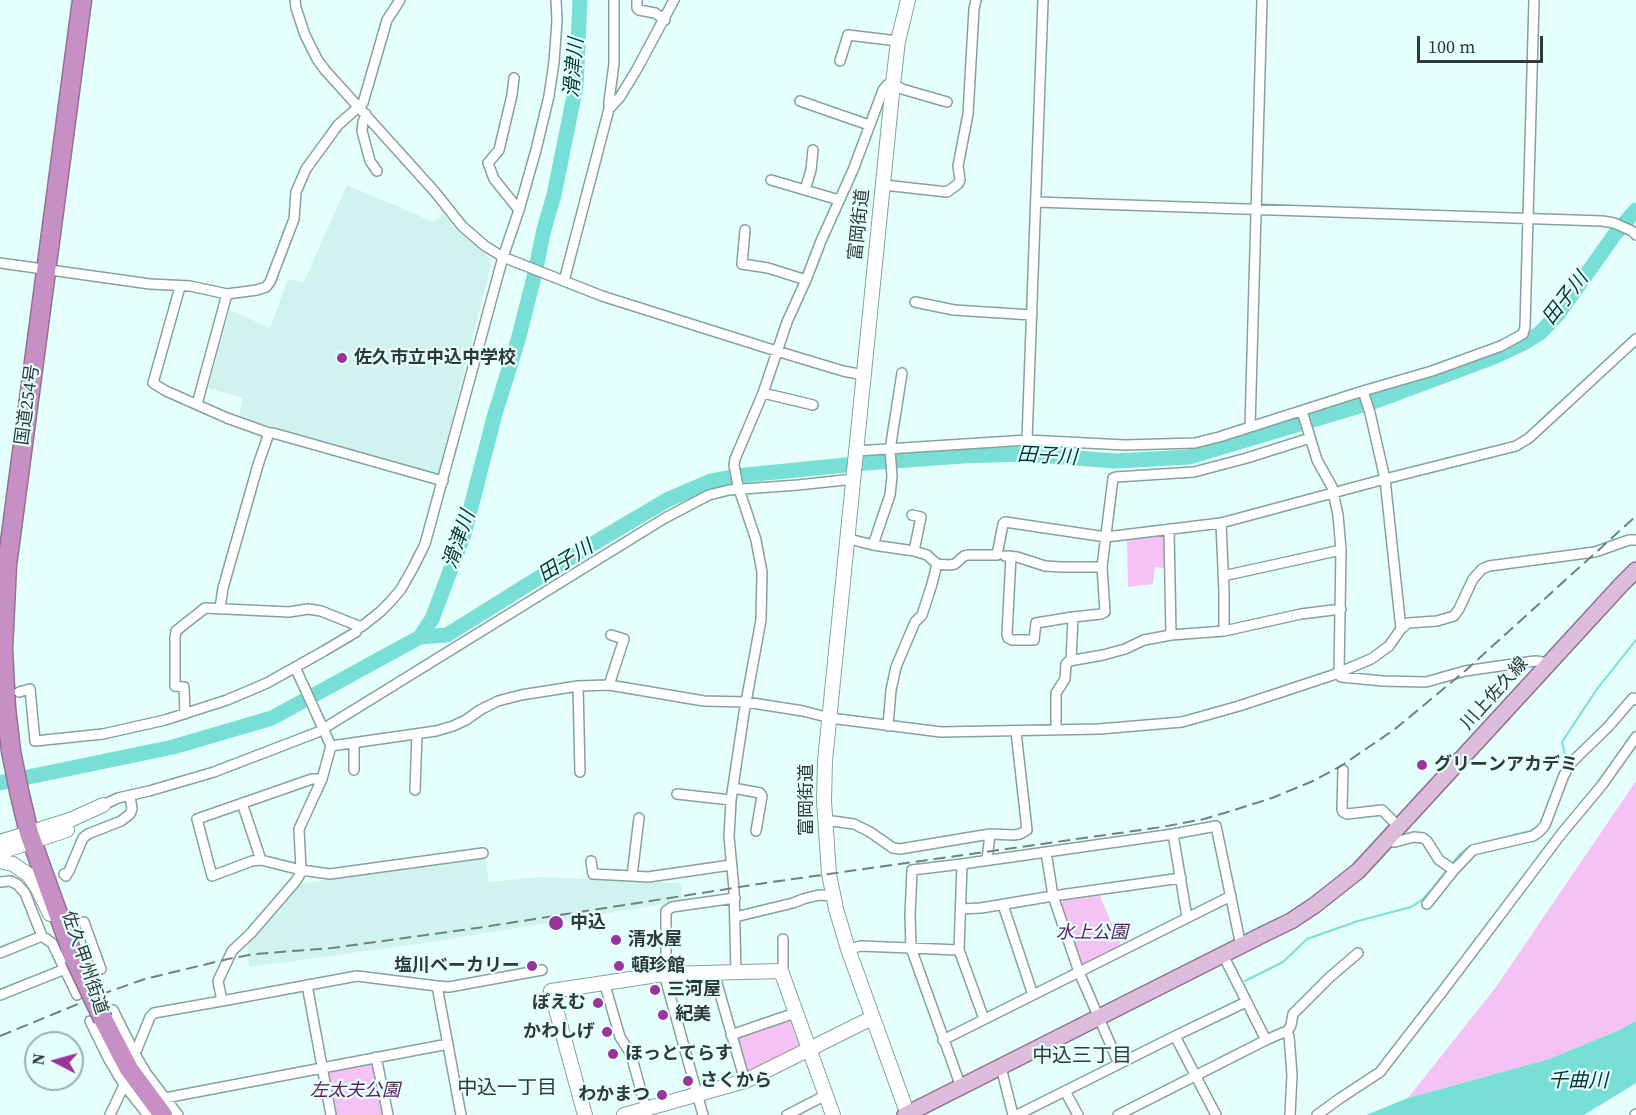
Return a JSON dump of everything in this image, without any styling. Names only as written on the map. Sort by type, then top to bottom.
[{"type":"highway","name":"国道254号","points":[[35,836],[25,811],[11,751],[4,675],[5,592],[82,0]]},
{"type":"highway","name":"佐久甲州街道","points":[[35,836],[73,959],[129,1069],[164,1107]]},
{"type":"main road","name":"富岡街道","points":[[907,1115],[848,949],[832,896],[825,820],[825,772],[893,84],[898,41],[908,0]]},
{"type":"main road","name":"川上佐久線","points":[[907,1115],[1241,946],[1299,916],[1315,905],[1358,871],[1387,841],[1636,570]]},
{"type":"main road","points":[[0,842],[72,828],[100,806]]},
{"type":"main road","points":[[0,852],[35,836]]},
{"type":"main road","points":[[0,861],[19,867],[32,879],[43,898],[58,934],[73,959]]},
{"type":"main road","points":[[585,1115],[551,991],[663,974],[782,971],[833,1115]]},
{"type":"main road","points":[[624,1115],[647,1112],[745,1081],[872,1018]]},
{"type":"street","points":[[295,0],[305,35],[317,59],[435,192],[462,226],[485,246],[505,257],[602,296],[776,351],[864,375]]},
{"type":"street","points":[[377,171],[370,161],[362,131],[363,110],[387,20],[400,0]]},
{"type":"street","points":[[185,714],[184,687],[175,686],[175,637],[177,631],[205,608],[289,612],[308,609],[321,611],[363,627],[401,589],[414,568],[425,544],[549,96],[555,52],[556,0]]},
{"type":"street","points":[[563,280],[609,109],[614,64],[614,0]]},
{"type":"street","points":[[637,0],[639,10],[655,14],[664,20]]},
{"type":"street","points":[[609,109],[620,97],[674,0]]},
{"type":"street","points":[[884,185],[947,192],[960,180],[958,166],[968,114],[976,0]]},
{"type":"street","points":[[1027,440],[1042,0]]},
{"type":"street","points":[[1250,427],[1262,0]]},
{"type":"street","points":[[856,452],[1027,440],[1125,445],[1186,444],[1206,441],[1303,413],[1469,359],[1523,334],[1534,0]]},
{"type":"street","points":[[840,61],[848,34],[898,41]]},
{"type":"street","points":[[514,78],[499,150],[488,163],[494,179],[519,210]]},
{"type":"street","points":[[736,973],[735,898],[729,837],[731,800],[761,620],[762,572],[756,540],[738,488],[735,459],[763,393],[787,322],[883,90],[887,85],[893,84],[902,89],[947,102]]},
{"type":"street","points":[[800,101],[869,125]]},
{"type":"street","points":[[0,263],[180,287],[190,286],[227,294],[266,287],[294,219],[296,192],[306,169],[349,113],[363,110]]},
{"type":"street","points":[[805,190],[811,170],[813,150]]},
{"type":"street","points":[[771,180],[839,200]]},
{"type":"street","points":[[1036,202],[1602,221],[1614,223],[1634,233]]},
{"type":"street","points":[[746,230],[742,264],[768,268],[806,280]]},
{"type":"street","points":[[180,287],[153,383],[227,418],[269,433],[443,481]]},
{"type":"street","points":[[197,404],[227,294]]},
{"type":"street","points":[[915,302],[954,310],[1032,315]]},
{"type":"street","points":[[997,555],[1005,522],[1106,537],[1221,523],[1516,446],[1530,438],[1636,339]]},
{"type":"street","points":[[873,545],[891,495],[890,449],[902,373]]},
{"type":"street","points":[[763,393],[813,405]]},
{"type":"street","points":[[1364,393],[1385,479],[1401,629]]},
{"type":"street","points":[[1303,413],[1317,460],[1334,492],[1338,515],[1341,550],[1339,673],[1341,677],[1426,682],[1465,671],[1527,662],[1536,661],[1548,665]]},
{"type":"street","points":[[220,608],[258,465],[269,433]]},
{"type":"street","points":[[1011,556],[1008,638],[1034,640],[1036,623],[1106,612],[1102,567],[1113,478],[1194,472],[1247,458],[1310,434]]},
{"type":"street","points":[[100,806],[118,798],[214,772],[323,728],[665,518],[709,495],[738,488],[798,485],[855,475]]},
{"type":"street","points":[[912,515],[921,517],[914,551]]},
{"type":"street","points":[[1221,523],[1224,631]]},
{"type":"street","points":[[1169,529],[1171,635]]},
{"type":"street","points":[[849,539],[914,551],[927,555],[937,564],[955,564],[968,555],[997,555],[1011,556],[1045,566],[1102,567]]},
{"type":"street","points":[[331,746],[417,734],[453,726],[498,701],[520,695],[578,686],[609,685],[704,700],[746,702],[803,711],[830,718],[941,732],[1099,729],[1182,722],[1339,673],[1371,659],[1389,646],[1401,629],[1413,622],[1437,621],[1454,616],[1473,579],[1482,569],[1489,566],[1595,552],[1629,540],[1636,540]]},
{"type":"street","points":[[1223,576],[1341,550]]},
{"type":"street","points":[[888,726],[891,690],[896,667],[915,622],[922,615],[937,564]]},
{"type":"street","points":[[1056,729],[1056,693],[1065,679],[1066,664],[1071,661],[1125,649],[1144,640],[1171,635],[1224,631],[1301,614],[1341,609]]},
{"type":"street","points":[[1071,661],[1073,617]]},
{"type":"street","points":[[20,692],[30,689],[35,741],[103,734],[165,720],[237,696],[296,669],[356,632],[358,627]]},
{"type":"street","points":[[611,635],[634,641]]},
{"type":"street","points":[[609,685],[624,639]]},
{"type":"street","points":[[222,1001],[218,981],[232,951],[251,933],[295,882],[301,870],[299,829],[322,779],[331,746],[296,669]]},
{"type":"street","points":[[578,686],[580,772]]},
{"type":"street","points":[[1427,904],[1451,868],[1473,850],[1533,836],[1540,831],[1545,825],[1564,775],[1572,762],[1608,727],[1633,698],[1636,700]]},
{"type":"street","points":[[825,820],[854,824],[893,848],[900,849],[990,834],[1014,835],[1027,830],[1016,732]]},
{"type":"street","points":[[415,790],[417,734]]},
{"type":"street","points":[[1317,1115],[1380,1072],[1562,833],[1602,785],[1636,737]]},
{"type":"street","points":[[354,743],[354,770]]},
{"type":"street","points":[[1343,770],[1343,812],[1347,814],[1382,810],[1399,827]]},
{"type":"street","points":[[322,779],[312,779],[197,819],[212,876],[252,861],[261,860],[301,870],[330,874],[483,853]]},
{"type":"street","points":[[733,788],[760,793],[762,796],[756,831]]},
{"type":"street","points":[[677,794],[731,800]]},
{"type":"street","points":[[64,874],[66,876],[69,872],[83,838],[121,821],[130,814],[132,809],[130,796]]},
{"type":"street","points":[[242,803],[261,860]]},
{"type":"street","points":[[632,876],[639,818]]},
{"type":"street","points":[[961,1087],[911,948],[912,870],[1216,826],[1241,946]]},
{"type":"street","points":[[987,860],[990,834]]},
{"type":"street","points":[[1173,834],[1187,917]]},
{"type":"street","points":[[1387,841],[1423,838],[1439,860],[1451,868]]},
{"type":"street","points":[[1046,852],[1053,896],[1079,972],[1119,1064]]},
{"type":"street","points":[[591,861],[593,874],[648,877],[730,865]]},
{"type":"street","points":[[962,864],[959,950],[984,1019]]},
{"type":"street","points":[[961,909],[1003,905],[1180,878]]},
{"type":"street","points":[[0,882],[11,881],[26,888],[25,893],[42,936],[73,959],[77,995]]},
{"type":"street","points":[[735,917],[793,903],[803,898],[819,895],[832,896]]},
{"type":"street","points":[[943,1040],[1231,896]]},
{"type":"street","points":[[703,1115],[663,974],[666,952],[666,911],[735,898]]},
{"type":"street","points":[[1003,905],[1033,995]]},
{"type":"street","points":[[84,922],[101,969]]},
{"type":"street","points":[[0,953],[42,936]]},
{"type":"street","points":[[782,971],[783,939]]},
{"type":"street","points":[[848,949],[861,946],[959,950]]},
{"type":"street","points":[[1287,1032],[1293,1014],[1358,953]]},
{"type":"street","points":[[1223,955],[1266,1040]]},
{"type":"street","points":[[0,995],[73,959]]},
{"type":"street","points":[[134,1057],[150,1017],[154,1013],[357,976],[449,987],[542,970]]},
{"type":"street","points":[[714,973],[745,1081]]},
{"type":"street","points":[[604,982],[620,1037],[632,1058],[647,1112]]},
{"type":"street","points":[[307,985],[331,1115]]},
{"type":"street","points":[[437,986],[461,1115]]},
{"type":"street","points":[[1001,1067],[1015,1115],[1246,1002]]},
{"type":"street","points":[[731,1035],[795,1013]]},
{"type":"street","points":[[102,1016],[146,1073],[164,1107],[178,1115]]},
{"type":"street","points":[[102,1016],[108,1058],[148,1115]]},
{"type":"street","points":[[1118,1115],[1282,1032],[1287,1032]]},
{"type":"street","points":[[1287,1032],[1292,1075],[1290,1115]]},
{"type":"street","points":[[1175,1036],[1216,1115]]},
{"type":"street","points":[[164,1107],[322,1068],[448,1044]]},
{"type":"street","points":[[376,1058],[388,1115]]},
{"type":"street","points":[[110,1115],[125,1082]]},
{"type":"street","points":[[1065,1091],[1078,1115]]},
{"type":"street","points":[[787,1115],[826,1095]]},
{"type":"shaded area","name":"佐久市立中込中学校","points":[[347,185],[434,222],[444,213],[452,226],[492,260],[438,476],[239,417],[243,398],[208,388],[230,310],[270,328],[288,279],[304,282]]},
{"type":"shaded area","points":[[485,856],[489,882],[541,877],[681,883],[683,901],[417,944],[249,967],[247,941],[299,884]]},
{"type":"green space","points":[[1160,535],[1164,537],[1166,568],[1155,567],[1153,584],[1128,587],[1127,538]]},
{"type":"green space","points":[[1636,781],[1636,1021],[1549,1059],[1408,1098],[1496,987]]},
{"type":"green space","name":"水上公園","points":[[1100,896],[1121,946],[1081,966],[1061,905],[1064,900]]},
{"type":"green space","points":[[793,1018],[802,1043],[798,1049],[748,1075],[736,1040],[739,1036]]},
{"type":"green space","name":"左太夫公園","points":[[372,1061],[375,1064],[385,1115],[336,1115],[327,1074],[330,1069]]},
{"type":"water","name":"千曲川","points":[[1636,1021],[1636,1083],[1584,1115],[1366,1115],[1408,1098],[1549,1059]]},
{"type":"waterway","name":"滑津川","points":[[0,783],[173,747],[272,718],[420,637],[432,619],[464,534],[535,273],[554,195],[576,86],[580,0]]},
{"type":"waterway","name":"田子川","points":[[420,637],[447,635],[667,500],[711,481],[746,475],[866,463],[963,456],[1024,454],[1115,461],[1189,457],[1376,401],[1494,357],[1540,333],[1559,313],[1615,234],[1636,210]]},
{"type":"waterway","points":[[1565,765],[1567,762],[1562,742],[1597,689],[1636,640]]},
{"type":"waterway","points":[[1452,864],[1470,846],[1534,830],[1539,825]]},
{"type":"waterway","points":[[1245,981],[1283,962],[1307,939],[1358,921],[1411,907],[1422,900],[1448,868]]},
{"type":"railway","points":[[0,1036],[145,979],[228,959],[255,954],[332,948],[477,928],[772,882],[1162,827],[1204,819],[1272,798],[1313,781],[1341,766],[1395,729],[1465,671],[1636,516]]},
{"type":"place","name":"佐久市立中込中学校","points":[[342,358]]},
{"type":"place","name":"グリーンアカデミ","points":[[1422,765]]},
{"type":"place","name":"中込","points":[[556,923]]},
{"type":"place","name":"清水屋","points":[[616,940]]},
{"type":"place","name":"塩川ベーカリー","points":[[532,966]]},
{"type":"place","name":"頓珍館","points":[[619,966]]},
{"type":"place","name":"三河屋","points":[[655,990]]},
{"type":"place","name":"ぽえむ","points":[[598,1003]]},
{"type":"place","name":"紀美","points":[[663,1015]]},
{"type":"place","name":"かわしげ","points":[[607,1032]]},
{"type":"place","name":"ほっとてらす","points":[[613,1054]]},
{"type":"place","name":"さくから","points":[[688,1081]]},
{"type":"place","name":"わかまつ","points":[[662,1095]]},
{"type":"district","name":"中込三丁目","points":[[1082,1057]]},
{"type":"district","name":"中込一丁目","points":[[507,1089]]}]
